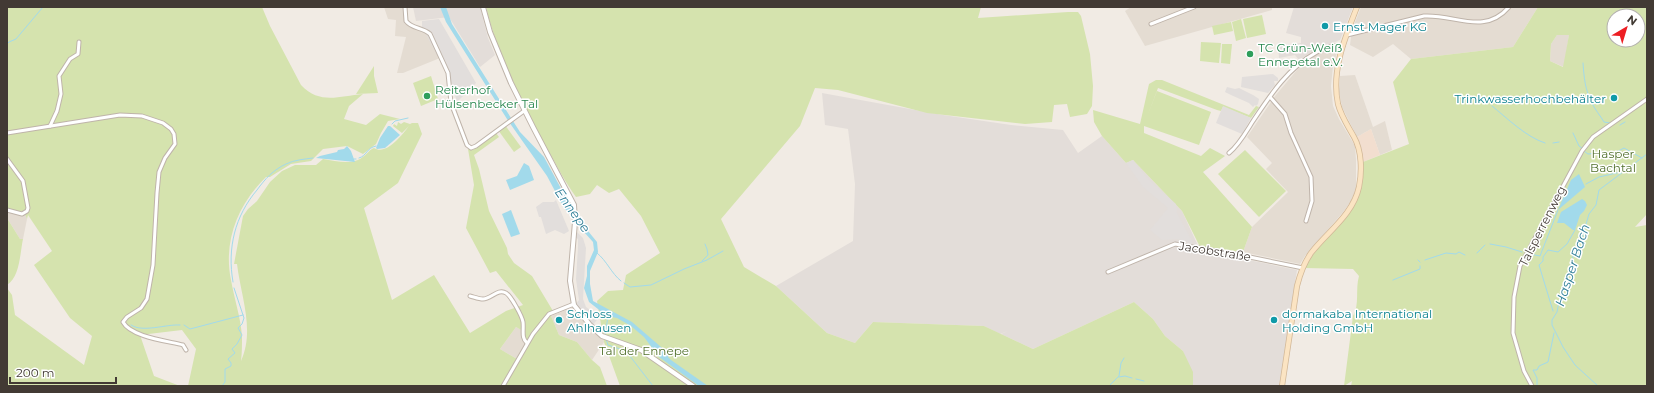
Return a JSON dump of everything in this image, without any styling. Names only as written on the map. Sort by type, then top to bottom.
[{"type":"main road","points":[[1282,386],[1297,286],[1303,268],[1311,254],[1347,213],[1355,199],[1359,185],[1360,165],[1358,145],[1341,114],[1336,76],[1343,46],[1357,7]]},
{"type":"street","points":[[405,7],[406,21],[411,26],[425,30],[430,34],[448,73],[451,103],[467,145],[471,148],[476,146],[524,111]]},
{"type":"street","points":[[484,7],[498,54],[524,111],[571,198],[575,211],[570,280],[574,304],[590,325],[602,336],[641,350],[693,386]]},
{"type":"street","points":[[1151,24],[1194,7]]},
{"type":"street","points":[[1347,35],[1424,16],[1486,22],[1498,18],[1508,7]]},
{"type":"street","points":[[50,126],[57,111],[61,94],[59,76],[70,59],[78,54],[79,42]]},
{"type":"street","points":[[1229,152],[1238,143],[1284,79],[1305,59],[1336,44],[1343,46]]},
{"type":"street","points":[[1270,97],[1285,114],[1291,133],[1311,177],[1312,201],[1306,221]]},
{"type":"street","name":"Talsperrenweg","points":[[1532,386],[1524,371],[1513,333],[1514,297],[1520,266],[1582,151],[1593,137],[1647,99]]},
{"type":"street","points":[[7,134],[120,115],[142,116],[164,123],[171,129],[174,134],[175,144],[159,172],[153,265],[147,299],[141,308],[127,317],[123,322],[135,332],[183,344],[186,350]]},
{"type":"street","points":[[7,159],[23,181],[28,208],[27,211],[22,214],[7,210]]},
{"type":"street","name":"Jacobstraße","points":[[1108,272],[1175,244],[1303,268]]},
{"type":"street","points":[[470,296],[482,299],[500,291],[508,294],[521,315],[524,325],[524,340],[527,343]]},
{"type":"street","points":[[503,386],[532,334],[550,314],[574,304]]},
{"type":"shaded area","points":[[384,7],[407,7],[408,22],[412,25],[422,27],[440,58],[403,73],[397,73],[406,37],[395,36],[396,20],[388,19]]},
{"type":"shaded area","points":[[413,7],[480,7],[488,38],[495,55],[480,67],[449,17],[416,21]]},
{"type":"shaded area","points":[[1131,7],[1272,7],[1272,10],[1145,46],[1125,11]]},
{"type":"shaded area","points":[[1294,7],[1353,7],[1340,40],[1313,51],[1299,60],[1295,55],[1279,58],[1278,45],[1301,43],[1301,37],[1286,33]]},
{"type":"shaded area","points":[[1361,7],[1538,7],[1513,47],[1411,59],[1393,44],[1373,57],[1350,45],[1352,30]]},
{"type":"shaded area","points":[[439,19],[476,83],[457,102],[450,79],[422,27],[422,21]]},
{"type":"shaded area","points":[[1557,35],[1569,35],[1564,67],[1550,61],[1551,44]]},
{"type":"shaded area","points":[[1334,47],[1338,49],[1333,66],[1331,86],[1333,106],[1355,146],[1356,189],[1351,201],[1300,264],[1243,252],[1252,227],[1288,192],[1266,169],[1272,163],[1247,137],[1275,96],[1297,70],[1311,57]]},
{"type":"shaded area","points":[[1273,74],[1278,78],[1278,81],[1274,81],[1275,85],[1268,93],[1241,87],[1242,77]]},
{"type":"shaded area","points":[[1355,75],[1373,127],[1385,121],[1392,150],[1380,155],[1371,129],[1357,137],[1342,107],[1339,92],[1340,76]]},
{"type":"shaded area","points":[[1227,87],[1235,89],[1239,88],[1253,95],[1259,99],[1258,104],[1253,107],[1249,103],[1225,92]]},
{"type":"shaded area","points":[[822,93],[943,115],[1011,125],[1063,130],[1078,153],[1102,136],[1126,163],[1133,160],[1182,211],[1200,250],[1297,270],[1279,386],[1193,386],[1183,351],[1165,336],[1153,319],[1134,302],[1033,349],[1001,334],[1008,331],[1000,334],[984,326],[873,322],[855,343],[827,333],[776,286],[853,241],[855,184],[848,129],[825,125]]},
{"type":"shaded area","points":[[1223,106],[1251,118],[1242,134],[1216,123]]},
{"type":"shaded area","points":[[1371,129],[1380,155],[1363,162],[1361,147],[1357,137]]},
{"type":"shaded area","points":[[1133,160],[1148,179],[1176,204],[1177,213],[1192,241],[1192,244],[1178,239],[1162,240],[1150,230],[1168,208],[1143,187],[1126,163]]},
{"type":"shaded area","points":[[556,200],[569,231],[564,234],[555,230],[546,234],[541,217],[539,217],[536,207],[543,202],[554,202]]},
{"type":"shaded area","points":[[8,209],[24,212],[26,215],[27,219],[23,239],[20,239],[7,218]]},
{"type":"shaded area","points":[[576,231],[583,238],[586,248],[583,299],[586,307],[599,317],[593,325],[576,304],[579,300],[576,279],[578,239],[575,237]]},
{"type":"shaded area","points":[[573,307],[595,333],[603,338],[604,342],[592,360],[577,342],[559,335],[551,316]]},
{"type":"shaded area","points":[[516,327],[523,331],[525,344],[517,359],[500,349]]},
{"type":"green space","points":[[7,7],[262,7],[270,26],[301,85],[308,91],[315,95],[330,98],[363,94],[349,106],[344,119],[366,125],[380,114],[400,119],[388,121],[376,144],[363,154],[347,146],[323,149],[311,161],[291,164],[270,177],[266,177],[248,199],[235,224],[229,251],[231,280],[241,330],[241,361],[247,337],[247,325],[237,264],[234,264],[243,216],[257,201],[270,182],[282,171],[295,165],[316,165],[323,159],[339,162],[350,162],[360,159],[374,148],[379,150],[389,147],[409,126],[402,133],[393,126],[394,124],[397,126],[398,122],[401,124],[404,122],[410,124],[418,123],[422,134],[398,183],[364,208],[392,300],[434,275],[470,333],[506,311],[523,305],[496,271],[490,273],[466,228],[474,185],[468,149],[473,150],[496,133],[499,137],[474,155],[479,169],[489,211],[507,248],[508,254],[514,263],[532,276],[553,311],[551,316],[559,335],[577,342],[600,367],[607,386],[188,386],[196,349],[182,330],[140,335],[154,376],[180,386],[7,386],[7,288],[12,295],[15,315],[84,365],[92,336],[70,318],[34,265],[52,251],[28,215],[27,219],[24,212],[8,209],[7,218]],"holes":[[[516,327],[523,331],[525,344],[517,359],[500,349]]]},
{"type":"green space","name":"Tal der Ennepe","points":[[486,7],[981,7],[978,18],[1078,12],[1081,16],[1090,54],[1093,86],[1092,106],[1087,114],[1070,117],[1067,104],[1054,105],[1052,122],[1025,124],[927,113],[838,90],[815,88],[800,126],[721,219],[744,267],[776,286],[827,333],[855,343],[873,322],[984,326],[1033,349],[1134,302],[1153,319],[1165,336],[1183,351],[1193,372],[1193,386],[620,386],[604,342],[597,301],[608,291],[623,290],[626,275],[660,253],[641,216],[619,189],[609,193],[597,185],[590,194],[576,197],[539,133],[512,80],[497,44]]},
{"type":"green space","name":"Hasper Bachtal","points":[[1538,7],[1647,7],[1647,214],[1635,227],[1647,225],[1647,386],[1351,386],[1352,381],[1344,386],[1353,316],[1357,302],[1357,286],[1359,276],[1353,269],[1304,268],[1318,247],[1348,213],[1357,200],[1362,184],[1363,162],[1409,144],[1393,82],[1411,59],[1513,47]],"holes":[[[1557,35],[1569,35],[1563,67],[1550,61],[1551,44]]]},
{"type":"green space","points":[[1262,15],[1266,34],[1247,38],[1243,19]]},
{"type":"green space","points":[[1241,19],[1246,38],[1236,41],[1232,22]]},
{"type":"green space","points":[[1231,22],[1233,31],[1214,35],[1212,26]]},
{"type":"green space","points":[[1201,42],[1221,43],[1219,63],[1200,61]]},
{"type":"green space","points":[[1222,44],[1232,44],[1230,64],[1221,63]]},
{"type":"green space","points":[[374,66],[374,76],[378,93],[356,94]]},
{"type":"green space","points":[[431,76],[438,99],[421,106],[413,83]]},
{"type":"green space","points":[[1156,80],[1162,80],[1249,115],[1256,106],[1259,107],[1251,118],[1223,107],[1221,111],[1217,110],[1158,88],[1147,117],[1157,91],[1211,112],[1199,145],[1144,126],[1144,133],[1201,156],[1210,148],[1225,156],[1203,172],[1252,227],[1243,252],[1200,247],[1182,211],[1133,160],[1126,163],[1102,136],[1094,122],[1093,110],[1140,124],[1149,84]]},
{"type":"green space","points":[[505,125],[521,147],[514,152],[498,130]]},
{"type":"green space","points":[[1245,150],[1286,191],[1259,217],[1218,174]]},
{"type":"green space","points":[[7,218],[20,239],[23,239],[17,271],[15,276],[7,285]]},
{"type":"water","name":"Ennepe","points":[[440,7],[446,7],[452,24],[520,132],[544,157],[571,207],[584,222],[588,231],[597,242],[598,252],[590,271],[590,284],[593,301],[632,322],[668,353],[668,357],[671,360],[708,386],[699,386],[659,357],[644,337],[631,326],[617,318],[607,316],[589,302],[584,288],[587,276],[587,266],[594,250],[593,242],[584,232],[580,224],[564,208],[547,176],[507,119],[446,22]]},
{"type":"water","points":[[388,126],[400,135],[385,148],[377,149],[376,148],[380,138]]},
{"type":"water","points":[[347,146],[351,151],[355,162],[316,158],[337,152],[338,150],[344,149]]},
{"type":"water","points":[[524,163],[529,166],[534,180],[510,190],[506,180],[517,176]]},
{"type":"water","points":[[1579,174],[1585,187],[1558,210],[1571,180]]},
{"type":"water","points":[[1582,199],[1587,205],[1580,215],[1575,230],[1564,223],[1557,223],[1561,212]]},
{"type":"water","points":[[511,210],[520,234],[511,237],[502,214]]},
{"type":"waterway","points":[[7,44],[16,39],[43,7]]},
{"type":"waterway","points":[[1583,63],[1585,83],[1590,98],[1604,122],[1610,123]]},
{"type":"waterway","points":[[1492,106],[1524,132],[1545,143]]},
{"type":"waterway","points":[[392,124],[395,121],[408,118]]},
{"type":"waterway","points":[[1620,125],[1625,122]]},
{"type":"waterway","points":[[1573,133],[1579,146],[1582,148]]},
{"type":"waterway","points":[[1553,143],[1559,142]]},
{"type":"waterway","points":[[359,158],[364,156],[370,148],[376,146]]},
{"type":"waterway","points":[[1584,151],[1588,154],[1598,153],[1605,158],[1624,148],[1642,158]]},
{"type":"waterway","name":"Hasper Bach","points":[[1598,386],[1575,365],[1563,347],[1552,325],[1552,320],[1557,312],[1575,250],[1582,238],[1589,214],[1596,205],[1599,190],[1647,154]]},
{"type":"waterway","points":[[233,282],[231,257],[234,233],[249,200],[266,179],[277,169],[292,162],[313,158]]},
{"type":"waterway","points":[[1586,184],[1599,177],[1621,172]]},
{"type":"waterway","points":[[1530,254],[1540,256],[1558,210]]},
{"type":"waterway","points":[[1553,311],[1539,265],[1543,261],[1543,257],[1548,250],[1558,252],[1567,244],[1575,230]]},
{"type":"waterway","points":[[702,261],[708,255],[705,244]]},
{"type":"waterway","points":[[1490,244],[1522,252]]},
{"type":"waterway","points":[[1477,253],[1485,245]]},
{"type":"waterway","points":[[624,283],[630,287],[651,285],[707,260],[723,251]]},
{"type":"waterway","points":[[1425,260],[1446,253],[1456,254],[1459,252],[1465,255]]},
{"type":"waterway","points":[[597,253],[621,281]]},
{"type":"waterway","points":[[1393,280],[1420,269],[1420,266]]},
{"type":"waterway","points":[[222,386],[225,382],[225,369],[231,366],[228,359],[235,353],[232,349],[242,335],[238,328],[242,324],[244,318],[234,288]]},
{"type":"waterway","points":[[184,325],[190,329],[243,315]]},
{"type":"waterway","points":[[605,336],[608,316]]},
{"type":"waterway","points":[[131,325],[142,328],[180,325]]},
{"type":"waterway","points":[[1537,386],[1537,378],[1533,370],[1537,370],[1539,366],[1548,362],[1554,333]]},
{"type":"waterway","points":[[606,339],[608,345],[626,351],[653,386]]},
{"type":"waterway","points":[[1109,386],[1119,376],[1121,363],[1124,358]]},
{"type":"waterway","points":[[1119,377],[1125,376],[1132,378]]},
{"type":"waterway","points":[[1136,379],[1144,381]]},
{"type":"place","name":"Ernst Mager KG","points":[[1325,26]]},
{"type":"place","name":"TC Grün-Weiß Ennepetal e.V.","points":[[1250,54]]},
{"type":"place","name":"Reiterhof Hülsenbecker Tal","points":[[427,96]]},
{"type":"place","name":"Trinkwasserhochbehälter","points":[[1614,98]]},
{"type":"place","name":"Schloss Ahlhausen","points":[[559,320]]},
{"type":"place","name":"dormakaba International Holding GmbH","points":[[1274,320]]}]
